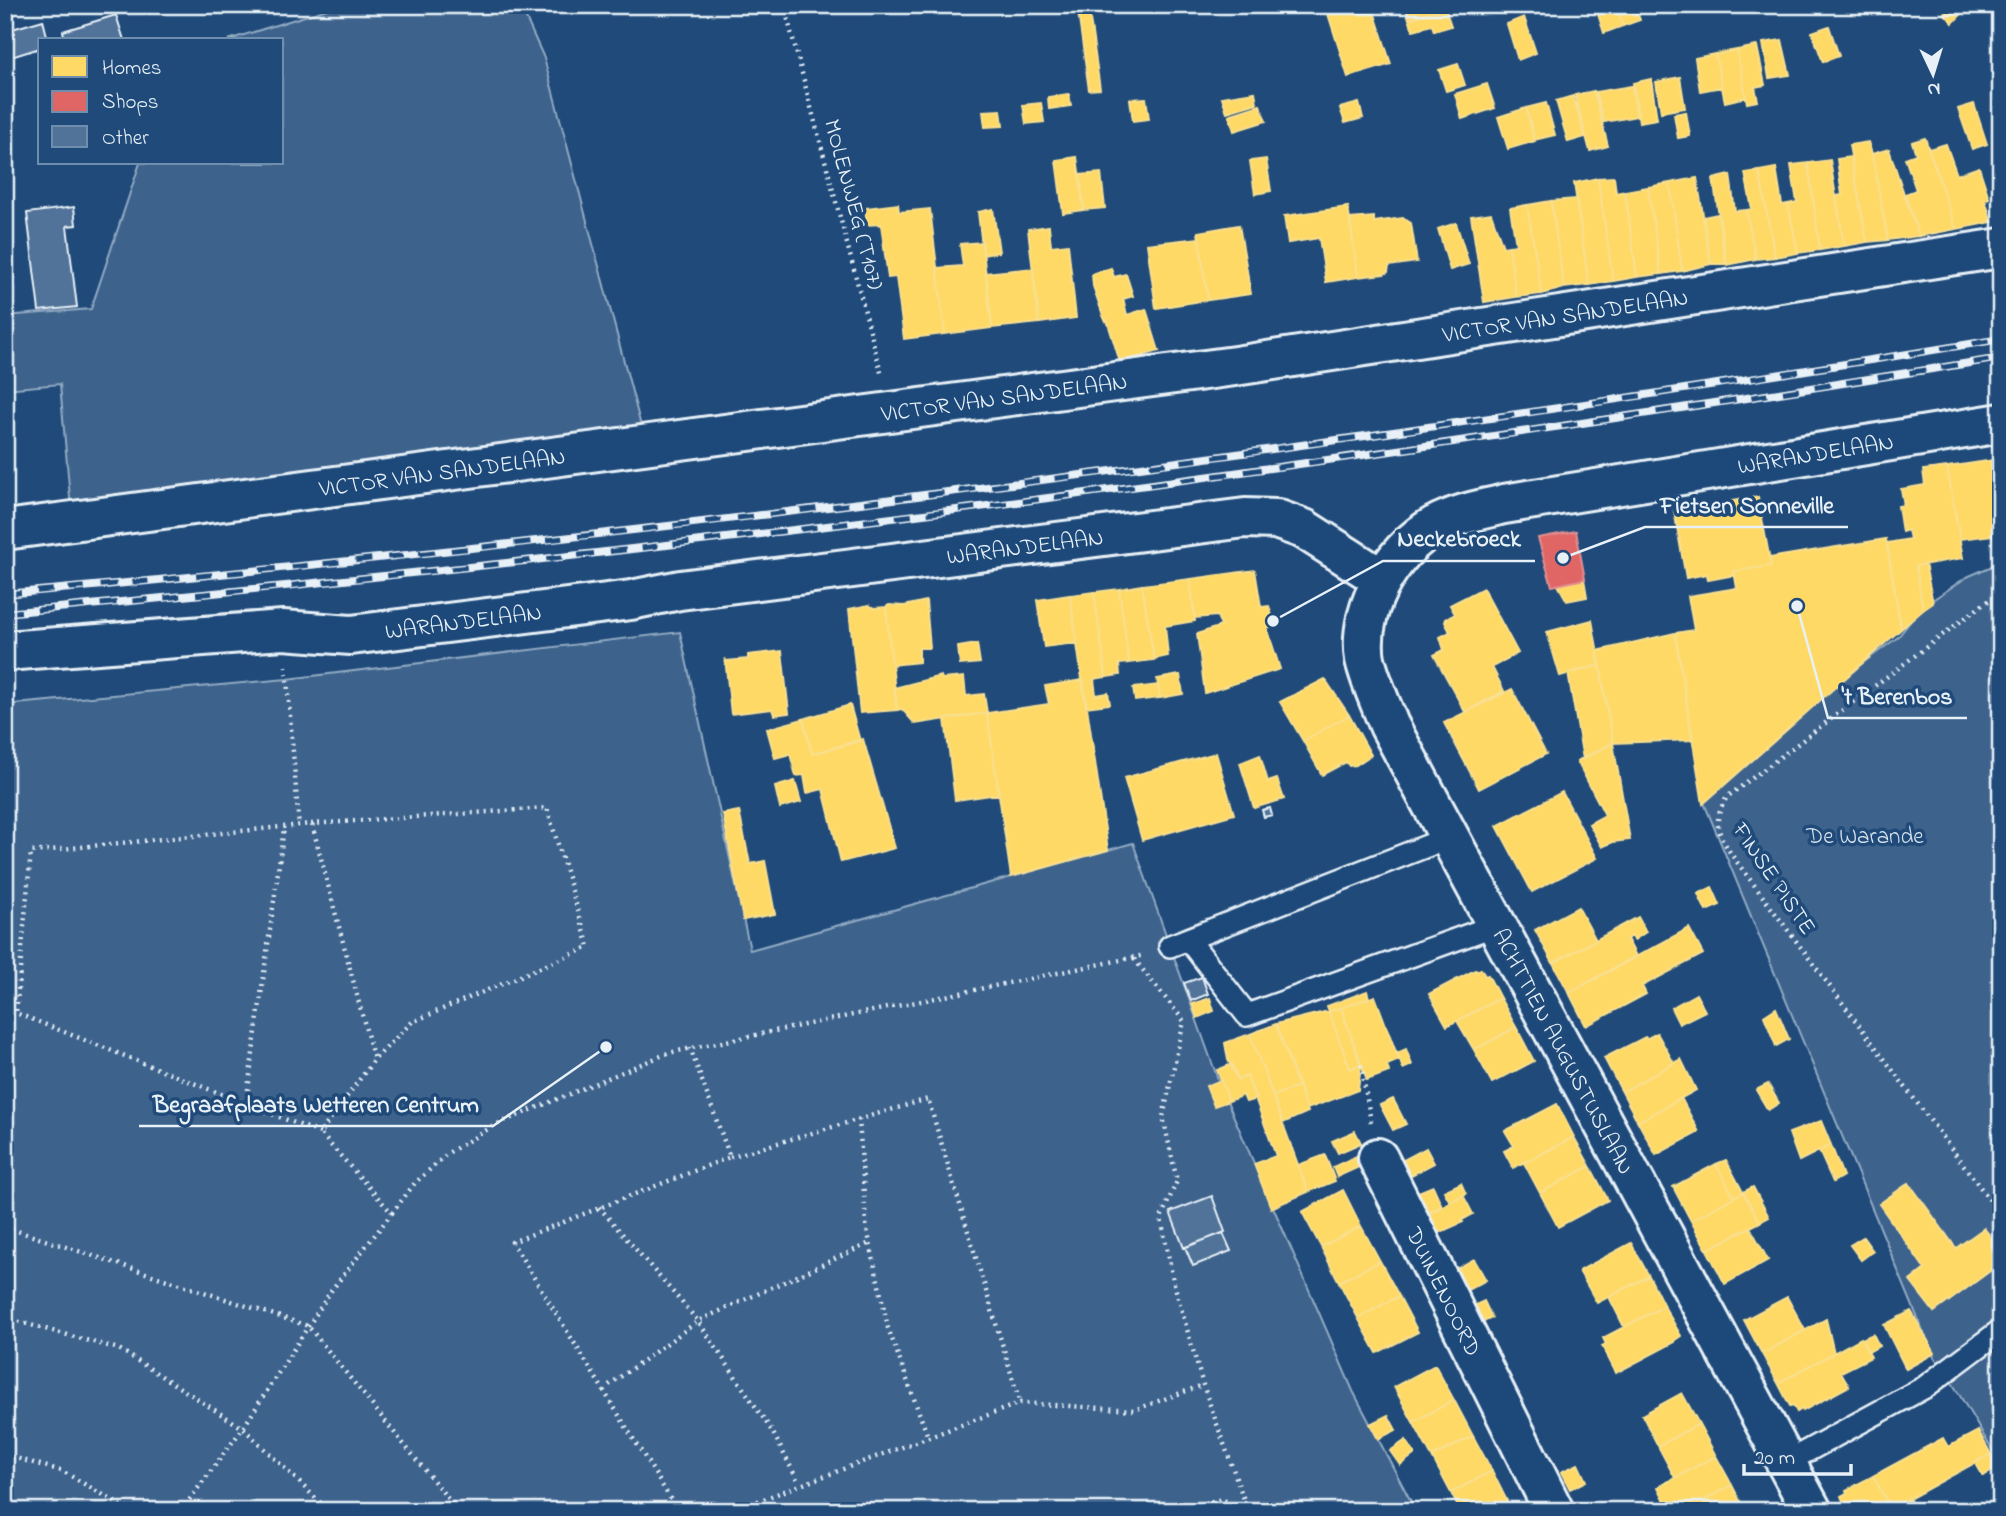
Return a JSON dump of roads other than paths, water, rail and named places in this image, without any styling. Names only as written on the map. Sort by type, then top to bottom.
[{"type":"street","name":"VICTOR VAN SANDELAAN","points":[[5,530],[1236,366],[2001,248]]},
{"type":"street","name":"WARANDELAAN","points":[[5,652],[283,629],[351,635],[1245,518],[1276,519],[1304,529],[1382,579],[1400,554],[1421,533],[1446,520],[1469,513],[1517,502],[2001,423]]},
{"type":"street","name":"ACHTTIEN AUGUSTUSLAAN","points":[[1382,579],[1371,606],[1365,632],[1365,659],[1389,725],[1812,1511]]},
{"type":"street","name":"DUINENOORD","points":[[1378,1158],[1554,1511]]},
{"type":"lane","points":[[1450,837],[1179,942],[1247,1015],[1496,925]]},
{"type":"lane","points":[[1786,1463],[1925,1387],[2001,1330]]},
{"type":"railway","points":[[5,594],[506,544],[1005,485],[1504,416],[2001,339]]},
{"type":"railway","points":[[5,613],[533,560],[871,521],[1517,433],[2001,358]]},
{"type":"place","name":"Fietsen Sonneville","points":[[1563,558]]},
{"type":"place","name":"'t Berenbos","points":[[1797,606]]},
{"type":"place","name":"Neckebroeck","points":[[1273,621]]},
{"type":"place","name":"Begraafplaats Wetteren Centrum","points":[[606,1047]]},
{"type":"park label","name":"De Warande","points":[[1865,835]]}]
